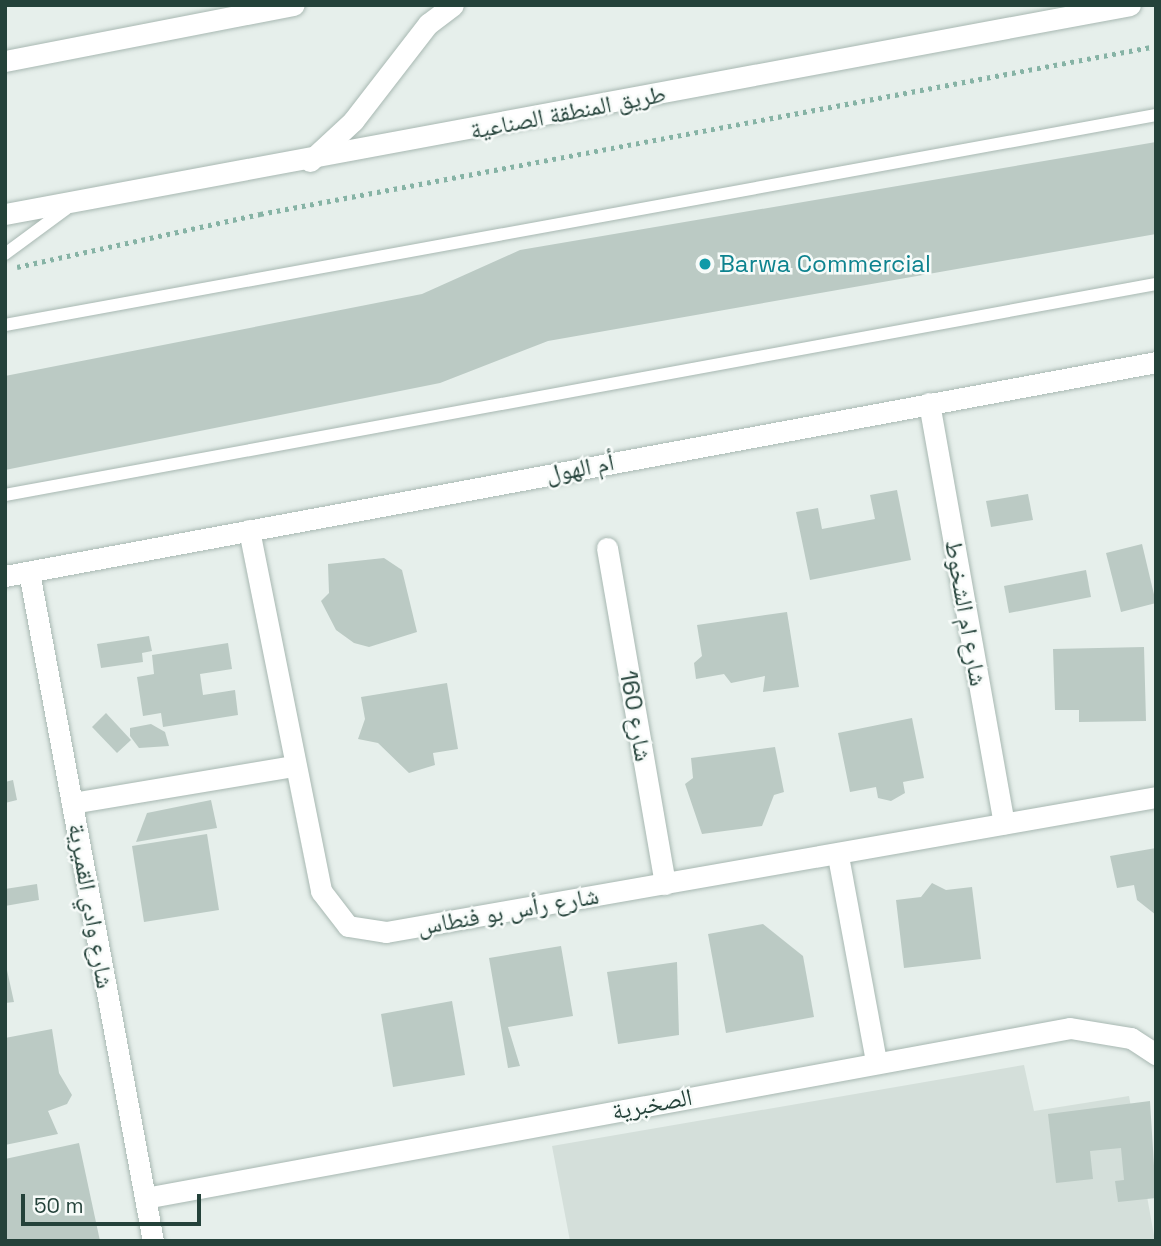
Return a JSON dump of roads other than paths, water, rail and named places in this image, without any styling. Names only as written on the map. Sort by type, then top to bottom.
[{"type":"street","points":[[5,61],[294,5]]},
{"type":"street","points":[[310,161],[353,121],[428,24],[453,5]]},
{"type":"street","name":"طريق المنطقة الصناعية","points":[[5,214],[310,161],[1130,5]]},
{"type":"street","name":"أم الهول","points":[[5,576],[1156,362]]},
{"type":"street","name":"شارع ام الشخوط","points":[[929,403],[1004,823]]},
{"type":"street","name":"شارع رأس بو فنطاس","points":[[248,530],[321,891],[348,926],[386,932],[838,856],[1004,823],[1156,797]]},
{"type":"street","name":"شارع 160","points":[[607,548],[665,884]]},
{"type":"street","name":"شارع وادي القميرية","points":[[29,572],[153,1241]]},
{"type":"street","points":[[72,803],[294,766]]},
{"type":"street","points":[[838,856],[876,1062]]},
{"type":"street","name":"الصخبرية","points":[[145,1198],[1070,1028],[1131,1038],[1156,1054]]},
{"type":"lane","points":[[5,326],[1156,115]]},
{"type":"lane","points":[[5,254],[45,219],[85,200]]},
{"type":"lane","points":[[5,495],[1156,284]]},
{"type":"place","name":"Barwa Commercial","points":[[705,264]]}]
